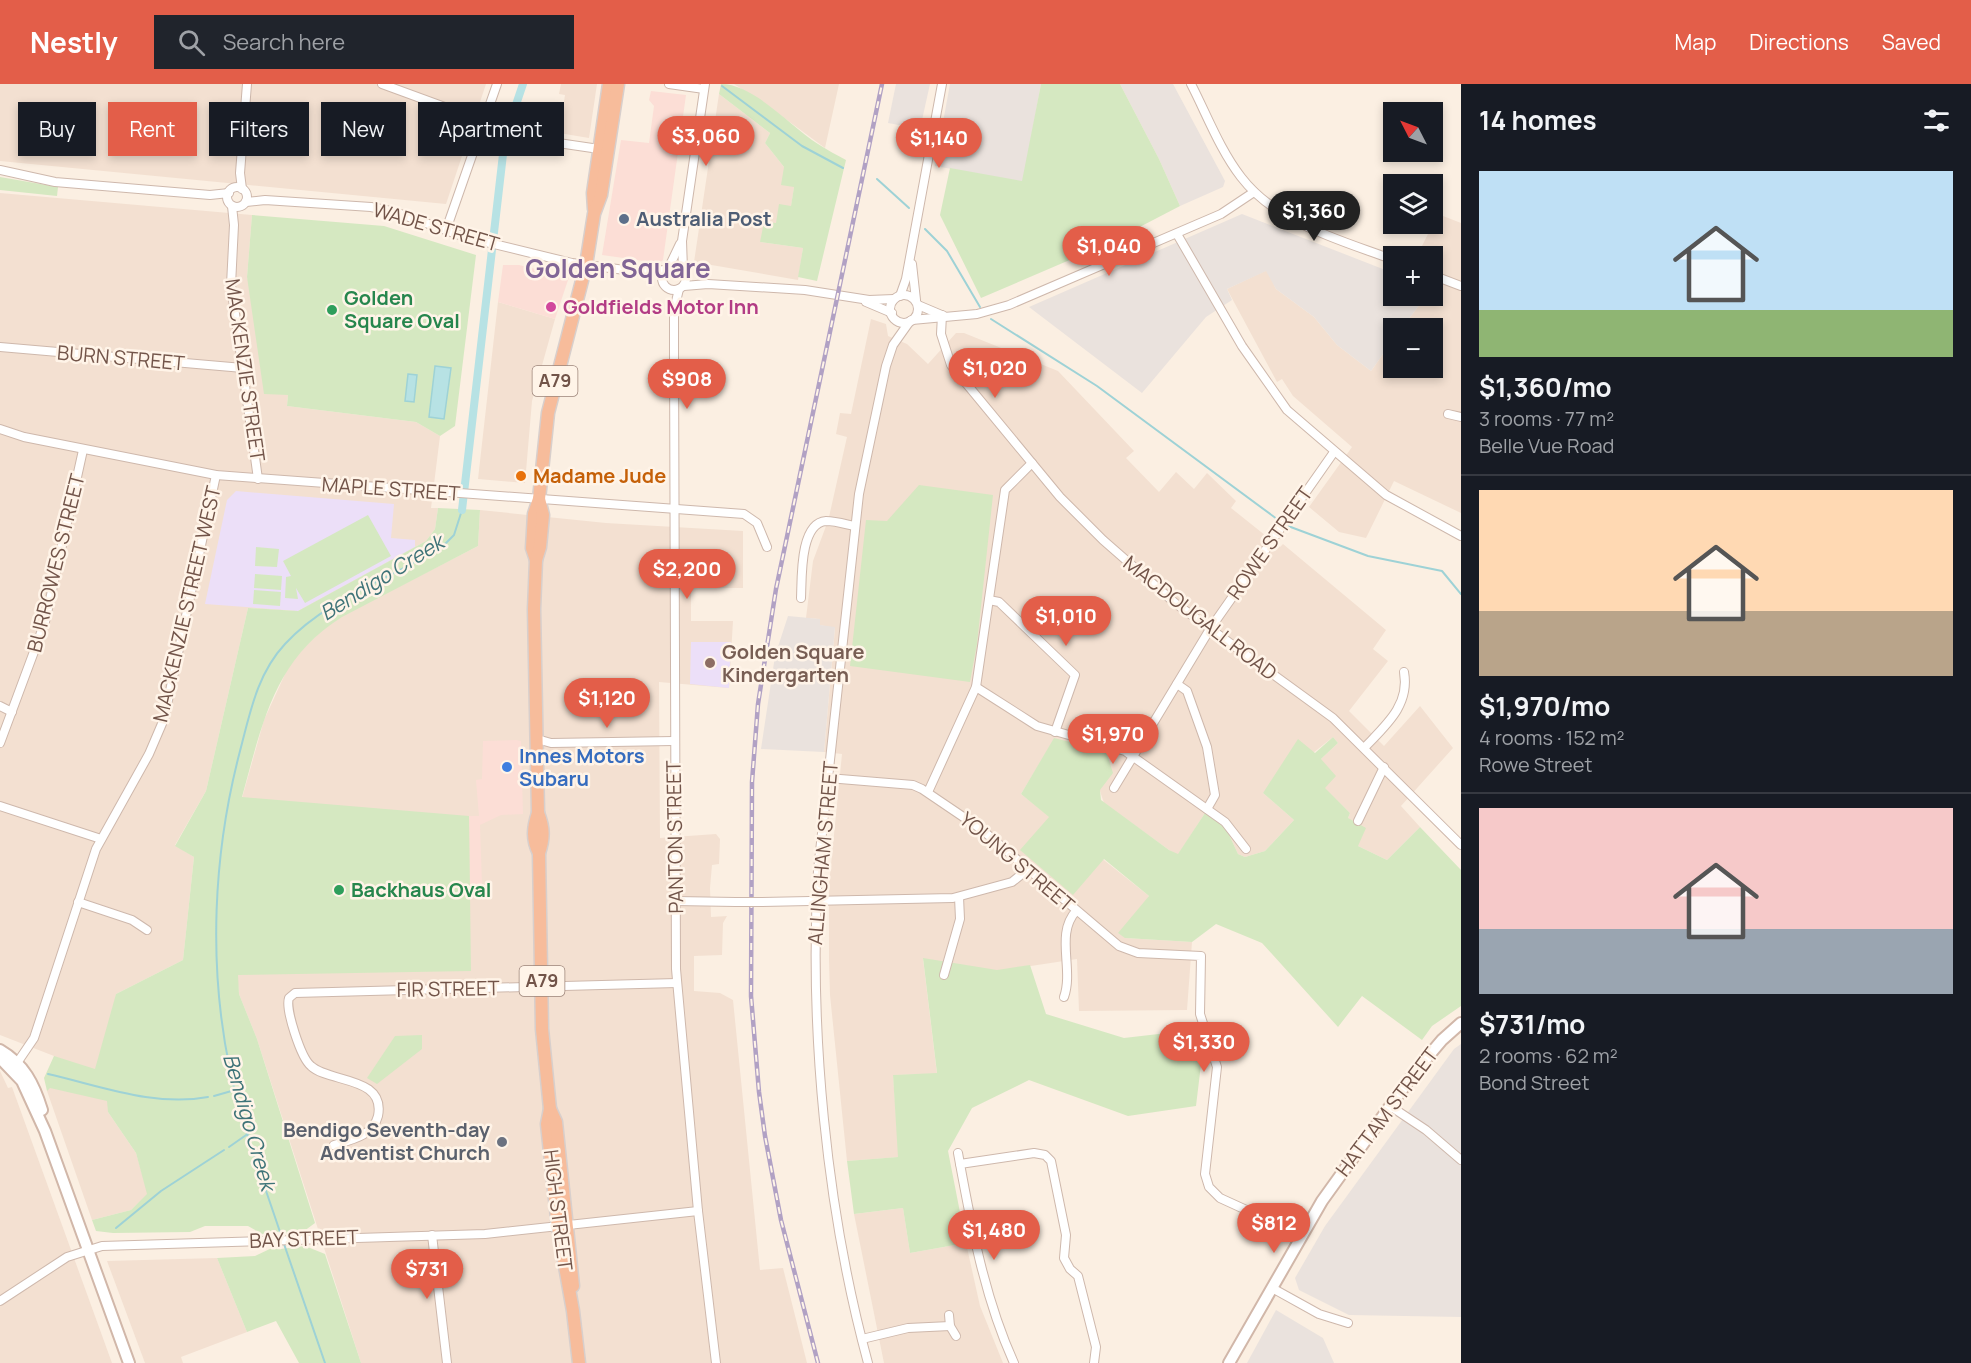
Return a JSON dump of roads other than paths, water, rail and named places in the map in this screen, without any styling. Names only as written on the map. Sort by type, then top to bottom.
[{"type":"highway","name":"HIGH STREET","points":[[579,1363],[563,1226],[547,1124],[550,1110],[543,1037],[538,853],[534,844],[533,826],[538,813],[536,560],[540,547],[543,515],[539,499],[551,399],[586,265],[594,214],[593,193],[609,84]]},
{"type":"highway","name":"HIGH STREET","points":[[594,214],[602,195],[618,84]]},
{"type":"main road","name":"HATTAM STREET","points":[[1229,1363],[1322,1201],[1428,1056],[1461,1023]]},
{"type":"main road","points":[[0,1050],[15,1066],[45,1131],[129,1363]]},
{"type":"main road","points":[[0,1058],[15,1066]]},
{"type":"street","name":"MACKENZIE STREET","points":[[247,84],[231,285],[258,479]]},
{"type":"street","points":[[382,84],[431,102]]},
{"type":"street","points":[[490,102],[497,84]]},
{"type":"street","points":[[665,284],[667,269],[682,241],[705,87],[669,84]]},
{"type":"street","points":[[894,316],[897,297],[911,251],[942,84]]},
{"type":"street","points":[[1191,84],[1233,165],[1254,192],[1294,220],[1383,256]]},
{"type":"street","points":[[564,144],[599,149]]},
{"type":"street","points":[[446,230],[471,156]]},
{"type":"street","name":"WADE STREET","points":[[0,170],[55,182],[377,208],[484,242],[586,265],[640,272],[676,266],[708,284]]},
{"type":"street","points":[[856,298],[894,316],[911,320],[977,314],[1010,305],[1177,234],[1221,214],[1254,192]]},
{"type":"street","points":[[1177,234],[1209,292],[1270,389],[1287,411],[1391,498],[1461,536]]},
{"type":"street","name":"PANTON STREET","points":[[682,241],[685,272],[674,310],[674,741],[677,983],[698,1211],[716,1363]]},
{"type":"street","points":[[911,251],[917,303],[917,313],[911,320]]},
{"type":"street","name":"WADE STREET","points":[[640,272],[665,284],[681,287],[708,284]]},
{"type":"street","points":[[1443,279],[1461,286]]},
{"type":"street","name":"PANTON STREET","points":[[665,284],[674,310]]},
{"type":"street","points":[[708,284],[805,290],[856,298],[909,296],[917,303],[943,316]]},
{"type":"street","name":"ALLINGHAM STREET","points":[[868,1363],[839,1224],[827,1127],[816,994],[817,899],[854,526],[878,395],[893,345],[894,316]]},
{"type":"street","name":"MACDOUGALL ROAD","points":[[943,316],[944,340],[951,365],[1060,497],[1123,559],[1210,629],[1324,711],[1365,747],[1461,845]]},
{"type":"street","name":"ALLINGHAM STREET","points":[[893,345],[911,320]]},
{"type":"street","name":"BURN STREET","points":[[0,347],[243,368]]},
{"type":"street","points":[[1448,414],[1461,417]]},
{"type":"street","name":"MAPLE STREET","points":[[0,429],[24,437],[84,450],[216,475],[749,516],[760,528],[767,547]]},
{"type":"street","name":"BURROWES STREET","points":[[0,743],[50,603],[84,450]]},
{"type":"street","name":"ROWE STREET","points":[[1114,788],[1210,629],[1334,452]]},
{"type":"street","points":[[928,792],[976,687],[1005,490],[1032,463]]},
{"type":"street","name":"MACKENZIE STREET WEST","points":[[15,1066],[34,1038],[101,839],[149,754],[164,718],[216,475]]},
{"type":"street","points":[[801,598],[802,559],[814,528],[827,521],[854,526]]},
{"type":"street","points":[[989,600],[999,602],[1075,675],[1074,685],[1055,732]]},
{"type":"street","points":[[1365,747],[1400,707],[1406,692],[1404,672]]},
{"type":"street","points":[[1177,684],[1187,691],[1207,747],[1215,795],[1207,809]]},
{"type":"street","points":[[976,687],[1032,724],[1116,747],[1134,757],[1230,826],[1246,849]]},
{"type":"street","points":[[0,706],[12,712]]},
{"type":"street","points":[[537,739],[551,743],[674,741]]},
{"type":"street","points":[[1358,821],[1384,767]]},
{"type":"street","name":"YOUNG STREET","points":[[828,778],[913,785],[928,792],[981,829],[1111,941],[1125,949],[1148,954],[1201,956],[1200,1014],[1217,1067],[1205,1169],[1209,1187],[1224,1200],[1301,1234]]},
{"type":"street","points":[[0,806],[101,839]]},
{"type":"street","points":[[675,901],[760,902],[959,897],[1012,882],[1027,870]]},
{"type":"street","points":[[944,975],[960,919],[959,897]]},
{"type":"street","points":[[78,902],[128,918],[147,930]]},
{"type":"street","points":[[1064,997],[1067,985],[1066,927],[1076,911]]},
{"type":"street","name":"FIR STREET","points":[[334,1145],[368,1131],[378,1115],[377,1104],[373,1094],[365,1086],[316,1070],[306,1061],[288,1008],[292,994],[677,983]]},
{"type":"street","points":[[1390,1106],[1433,1136],[1461,1160]]},
{"type":"street","points":[[958,1153],[970,1218],[994,1316],[1014,1363]]},
{"type":"street","points":[[960,1164],[1034,1153],[1048,1157],[1053,1164],[1066,1235],[1064,1258],[1070,1269],[1078,1276],[1096,1347],[1094,1363]]},
{"type":"street","name":"BAY STREET","points":[[0,1301],[59,1262],[89,1249],[120,1245],[485,1234],[698,1211]]},
{"type":"street","points":[[432,1235],[447,1363]]},
{"type":"street","points":[[1272,1288],[1319,1314],[1348,1323]]},
{"type":"street","points":[[1319,1314],[1322,1323]]},
{"type":"street","points":[[949,1315],[950,1326],[956,1336]]},
{"type":"street","points":[[862,1339],[908,1328],[950,1326]]},
{"type":"water","points":[[435,366],[451,368],[444,419],[429,417]]},
{"type":"water","points":[[408,374],[417,375],[414,402],[405,401]]},
{"type":"waterway","name":"Bendigo Creek","points":[[462,510],[505,137],[523,84]]},
{"type":"waterway","points":[[722,86],[802,146],[843,168]]},
{"type":"waterway","points":[[877,179],[909,208]]},
{"type":"waterway","points":[[925,229],[947,251],[980,307]]},
{"type":"waterway","points":[[991,319],[1097,386],[1281,522]]},
{"type":"waterway","name":"Bendigo Creek","points":[[282,1238],[235,1091],[218,990],[216,950],[219,870],[231,790],[240,751],[251,708],[261,681],[275,656],[285,644],[301,628],[339,602],[442,547],[454,535],[462,510]]},
{"type":"waterway","points":[[1288,526],[1368,556],[1442,571],[1461,594]]},
{"type":"waterway","points":[[48,1074],[148,1097],[168,1099],[208,1097]]},
{"type":"waterway","points":[[214,1096],[235,1090]]},
{"type":"waterway","points":[[229,1147],[249,1133]]},
{"type":"waterway","points":[[116,1228],[161,1191],[224,1150]]},
{"type":"waterway","name":"Bendigo Creek","points":[[284,1244],[325,1363]]},
{"type":"railway","points":[[818,1363],[781,1220],[759,1092],[751,996],[752,782],[758,704],[776,589],[882,84]]},
{"type":"place","name":"Australia Post","points":[[624,219]]},
{"type":"place","name":"Goldfields Motor Inn","points":[[551,307]]},
{"type":"place","name":"Golden Square Oval","points":[[332,310]]},
{"type":"place","name":"Madame Jude","points":[[521,476]]},
{"type":"place","name":"Golden Square Kindergarten","points":[[710,663]]},
{"type":"place","name":"Innes Motors Subaru","points":[[507,767]]},
{"type":"place","name":"Backhaus Oval","points":[[339,890]]},
{"type":"place","name":"Bendigo Seventh-day Adventist Church","points":[[502,1142]]},
{"type":"district","name":"Golden Square","points":[[618,269]]}]
